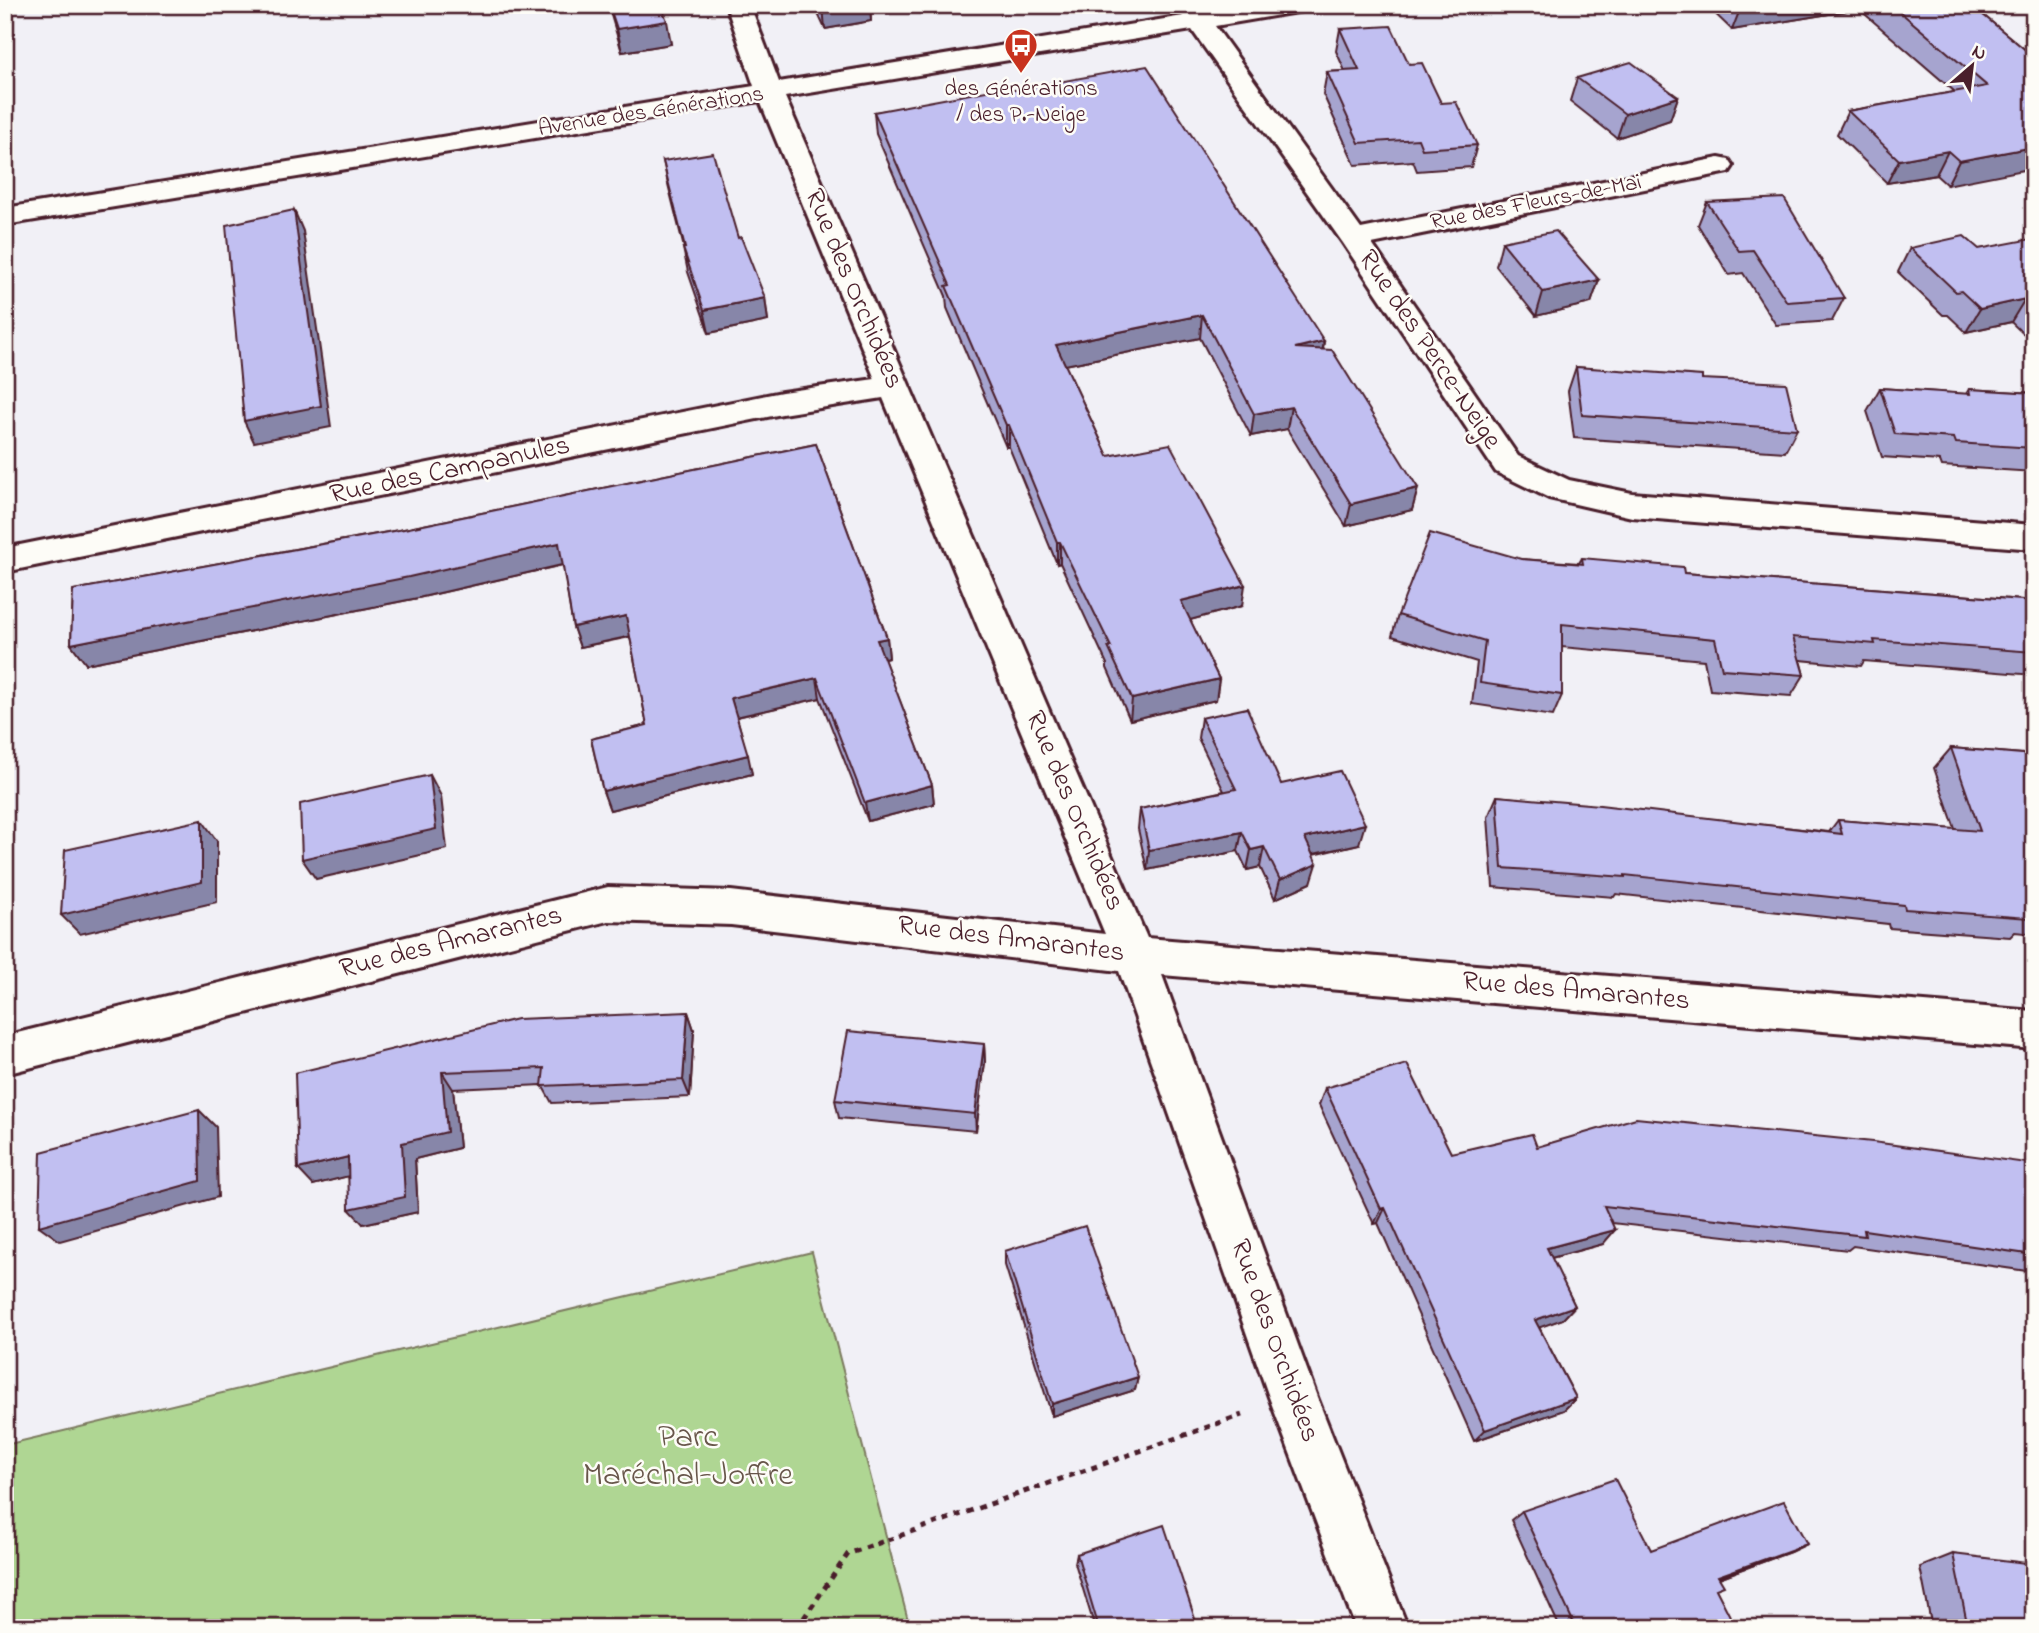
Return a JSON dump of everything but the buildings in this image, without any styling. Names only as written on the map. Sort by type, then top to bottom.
[{"type":"street","name":"Rue des Orchidées","points":[[738,5],[770,93],[1134,955],[1293,1397],[1382,1628]]},
{"type":"street","name":"Avenue des Générations","points":[[5,217],[770,93],[1193,14],[1297,5]]},
{"type":"street","name":"Rue des Perce-Neige","points":[[1193,14],[1354,239],[1507,464],[1561,490],[1632,505],[2034,537]]},
{"type":"street","name":"Rue des Fleurs-de-Mai","points":[[1354,239],[1719,166]]},
{"type":"street","name":"Rue des Campanules","points":[[5,560],[782,403],[895,386]]},
{"type":"street","name":"Rue des Amarantes","points":[[5,1055],[608,904],[731,908],[1134,955],[2034,1030]]},
{"type":"path","points":[[797,1628],[848,1554],[1293,1397]]},
{"type":"green space","name":"Parc Maréchal-Joffre","points":[[812,1252],[910,1628],[5,1628],[5,1445]]},
{"type":"place","name":"des Générations / des P.-Neige","points":[[1021,75]]}]
